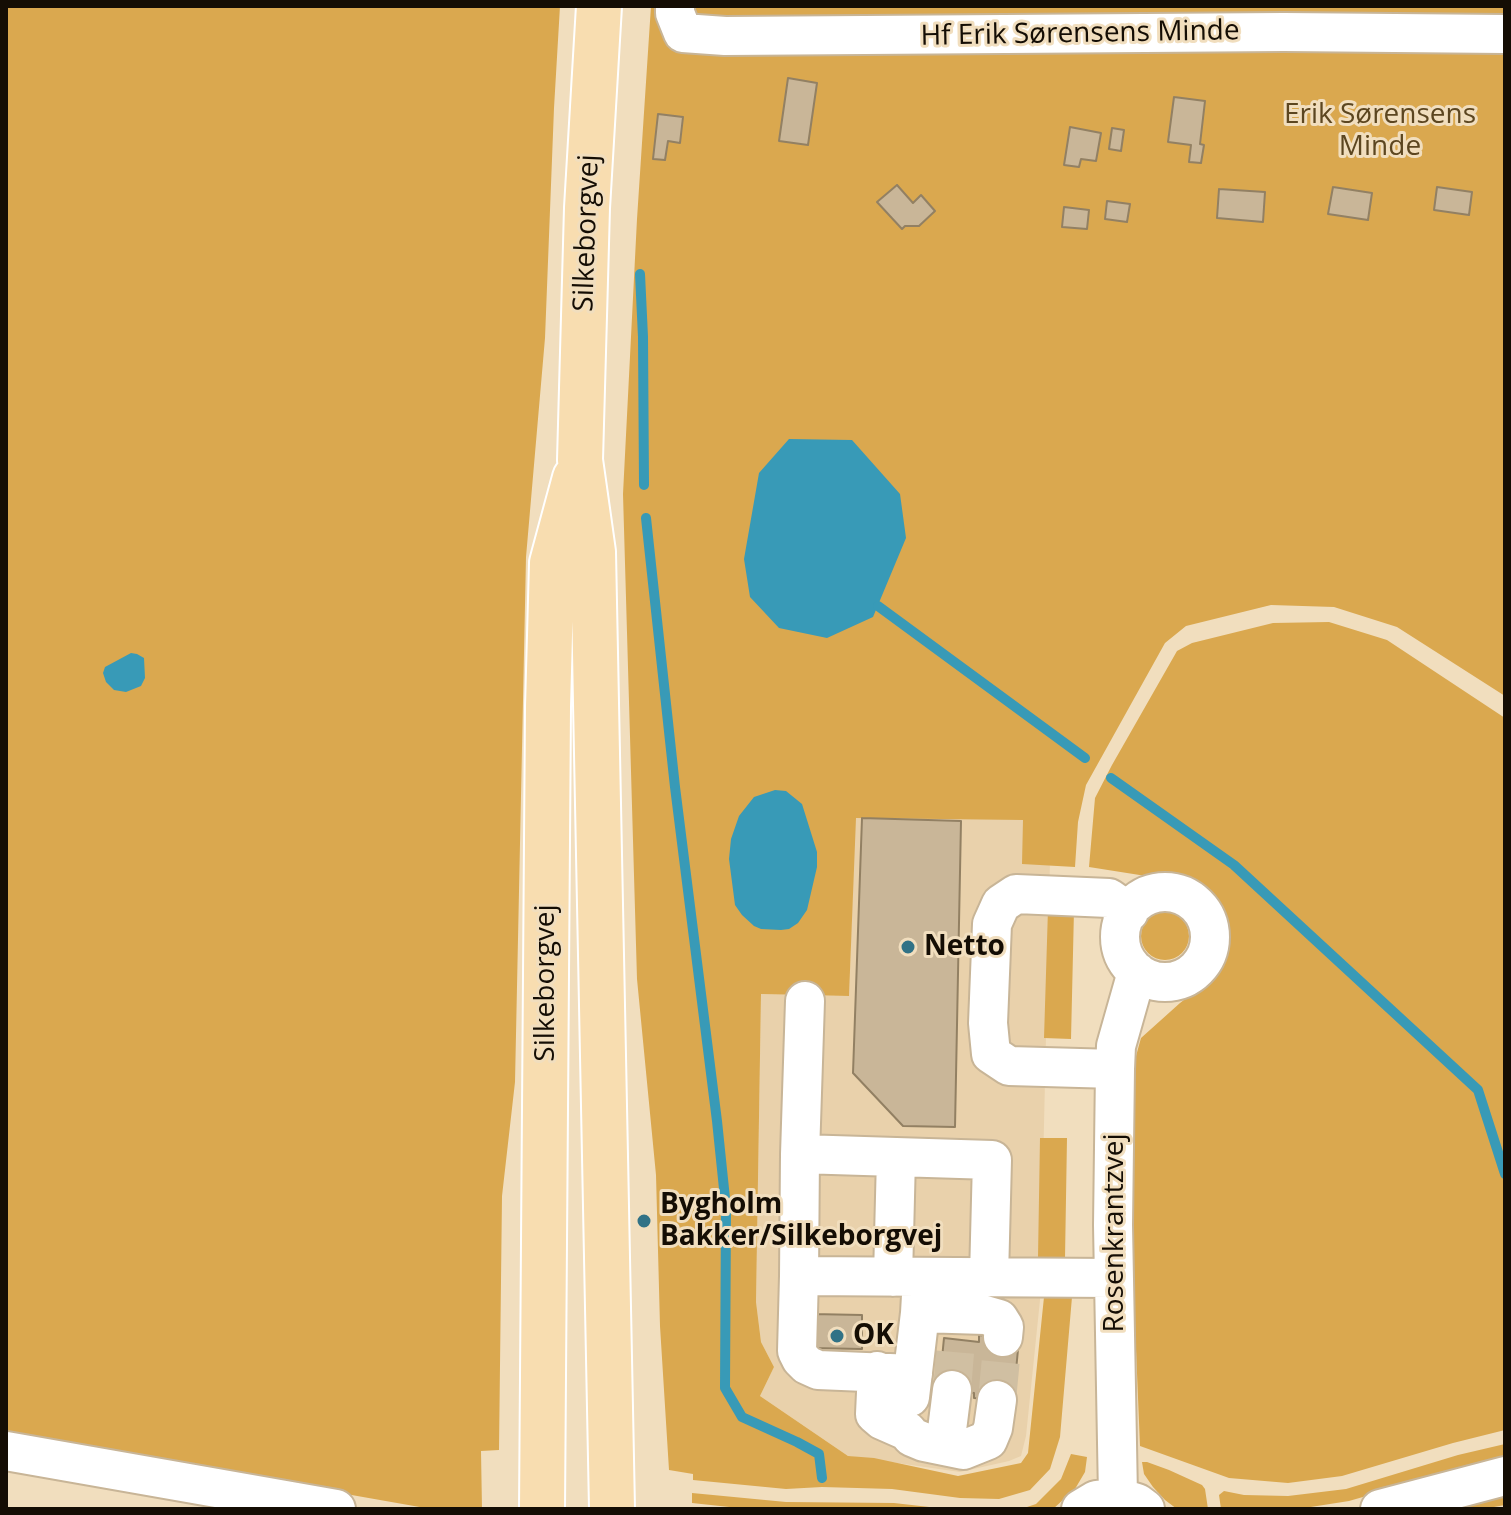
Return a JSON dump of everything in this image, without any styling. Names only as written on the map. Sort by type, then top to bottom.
[{"type":"main road","name":"Silkeborgvej","points":[[599,6],[587,208],[580,460],[593,552],[612,1509]]},
{"type":"main road","name":"Silkeborgvej","points":[[542,1509],[548,707],[552,563],[580,460]]},
{"type":"street","name":"Hf Erik Sørensens Minde","points":[[675,6],[683,33],[725,36],[1284,32],[1505,34]]},
{"type":"street","points":[[1168,892],[1186,897],[1201,909],[1209,926],[1210,945],[1203,962],[1190,975],[1172,982],[1153,981],[1137,972],[1125,957],[1120,939],[1129,912],[1150,894],[1168,892]]},
{"type":"street","points":[[1115,1069],[1009,1066],[991,1054],[988,1023],[992,924],[1001,904],[1016,894],[1109,898],[1129,912]]},
{"type":"street","name":"Rosenkrantzvej","points":[[1132,1503],[1114,1278],[1115,1069],[1116,1046],[1137,972]]},
{"type":"street","points":[[805,1001],[797,1351],[801,1359],[818,1370],[895,1372]]},
{"type":"street","points":[[800,1154],[992,1160],[989,1277]]},
{"type":"street","points":[[896,1157],[929,1305]]},
{"type":"street","points":[[799,1276],[999,1319],[1004,1327],[1003,1337]]},
{"type":"street","points":[[997,1400],[988,1440],[963,1450],[924,1442],[875,1414],[929,1305],[989,1277],[1114,1278]]},
{"type":"street","points":[[945,1446],[952,1390]]},
{"type":"street","points":[[6,1451],[336,1509]]},
{"type":"street","points":[[1380,1509],[1505,1476]]},
{"type":"street","points":[[1081,1509],[1096,1500],[1132,1503]]},
{"type":"shaded area","points":[[1051,817],[1040,1300],[1026,1436],[1021,1456],[960,1472],[848,1456],[760,1396],[774,1367],[761,1342],[756,1302],[761,994],[849,996],[855,818]]},
{"type":"green space","points":[[6,6],[560,6],[545,338],[526,557],[515,1082],[502,1196],[499,1450],[481,1451],[482,1509],[431,1509],[6,1434]]},
{"type":"green space","name":"Erik Sørensens Minde","points":[[651,6],[1505,6],[1505,696],[1397,627],[1334,607],[1271,605],[1186,626],[1165,643],[1086,785],[1078,822],[1075,867],[1022,864],[1023,820],[856,818],[849,996],[761,994],[756,1302],[761,1342],[774,1367],[760,1396],[848,1456],[874,1458],[958,1476],[1021,1463],[1028,1453],[1044,1297],[1072,1297],[1060,1437],[1050,1469],[1030,1490],[999,1499],[960,1498],[892,1489],[786,1489],[693,1480],[693,1474],[669,1470],[660,1326],[656,1175],[637,979],[623,494]]},
{"type":"green space","points":[[1329,622],[1387,640],[1505,718],[1505,1430],[1342,1476],[1288,1483],[1229,1478],[1140,1446],[1131,1228],[1133,1067],[1141,1038],[1220,972],[1228,941],[1223,912],[1207,888],[1180,875],[1146,876],[1089,867],[1095,798],[1177,651],[1192,643],[1273,623]]},
{"type":"green space","points":[[1048,909],[1074,910],[1071,1039],[1044,1038]]},
{"type":"green space","points":[[1165,912],[1182,919],[1189,936],[1182,953],[1165,960],[1148,953],[1141,936],[1148,919]]},
{"type":"green space","points":[[1040,1138],[1067,1138],[1065,1258],[1038,1257]]},
{"type":"green space","points":[[1505,1444],[1505,1456],[1349,1501],[1298,1509],[1221,1509],[1219,1495],[1224,1491],[1244,1495],[1288,1496],[1346,1489]]},
{"type":"green space","points":[[1071,1454],[1087,1457],[1085,1472],[1075,1489],[1053,1509],[1021,1509],[1036,1504],[1061,1479]]},
{"type":"green space","points":[[1142,1462],[1202,1485],[1208,1509],[1177,1509],[1153,1487],[1144,1474]]},
{"type":"green space","points":[[692,1493],[786,1502],[894,1503],[947,1509],[748,1509],[692,1503]]},
{"type":"green space","points":[[1505,1494],[1505,1505],[1450,1509]]},
{"type":"water","points":[[789,439],[852,440],[900,494],[906,538],[873,617],[827,638],[779,628],[750,597],[744,559],[759,473]]},
{"type":"water","points":[[131,653],[144,658],[145,678],[141,686],[126,692],[114,690],[106,682],[105,667]]},
{"type":"water","points":[[775,790],[786,791],[802,804],[817,852],[817,867],[807,910],[798,923],[781,930],[761,929],[742,915],[735,905],[729,859],[731,839],[739,816],[754,797]]},
{"type":"building","points":[[788,78],[817,83],[808,145],[779,141]]},
{"type":"building","points":[[1174,97],[1205,101],[1201,163],[1189,162],[1191,145],[1168,142]]},
{"type":"building","points":[[658,114],[683,117],[680,143],[668,141],[665,160],[653,159]]},
{"type":"building","points":[[1070,127],[1101,133],[1096,161],[1081,159],[1079,167],[1064,165]]},
{"type":"building","points":[[1112,128],[1124,130],[1121,151],[1109,149]]},
{"type":"building","points":[[897,185],[913,203],[921,195],[935,211],[919,226],[905,226],[902,229],[877,202]]},
{"type":"building","points":[[1333,187],[1372,193],[1368,220],[1328,214]]},
{"type":"building","points":[[1437,187],[1472,192],[1469,215],[1434,210]]},
{"type":"building","points":[[1219,189],[1265,192],[1263,222],[1217,218]]},
{"type":"building","points":[[1107,201],[1130,204],[1127,222],[1105,219]]},
{"type":"building","points":[[1064,207],[1089,210],[1087,229],[1062,227]]},
{"type":"building","name":"Netto","points":[[862,818],[961,821],[955,1127],[903,1126],[853,1073]]},
{"type":"building","points":[[812,1314],[862,1315],[862,1349],[811,1348]]},
{"type":"building","points":[[979,1335],[1019,1339],[1013,1402],[974,1398],[974,1393],[939,1389],[944,1338],[979,1342]]},
{"type":"waterway","points":[[640,274],[644,485]]},
{"type":"waterway","points":[[646,518],[726,1208],[725,1388],[742,1417],[819,1454],[822,1478]]},
{"type":"waterway","points":[[878,606],[1085,758]]},
{"type":"waterway","points":[[1111,778],[1234,865],[1478,1090],[1505,1174]]},
{"type":"tunnel","points":[[997,1400],[1003,1337]]},
{"type":"tunnel","points":[[952,1390],[956,1340]]},
{"type":"place","name":"Netto","points":[[908,947]]},
{"type":"place","name":"Bygholm Bakker/Silkeborgvej","points":[[644,1221]]},
{"type":"place","name":"OK","points":[[837,1336]]}]
